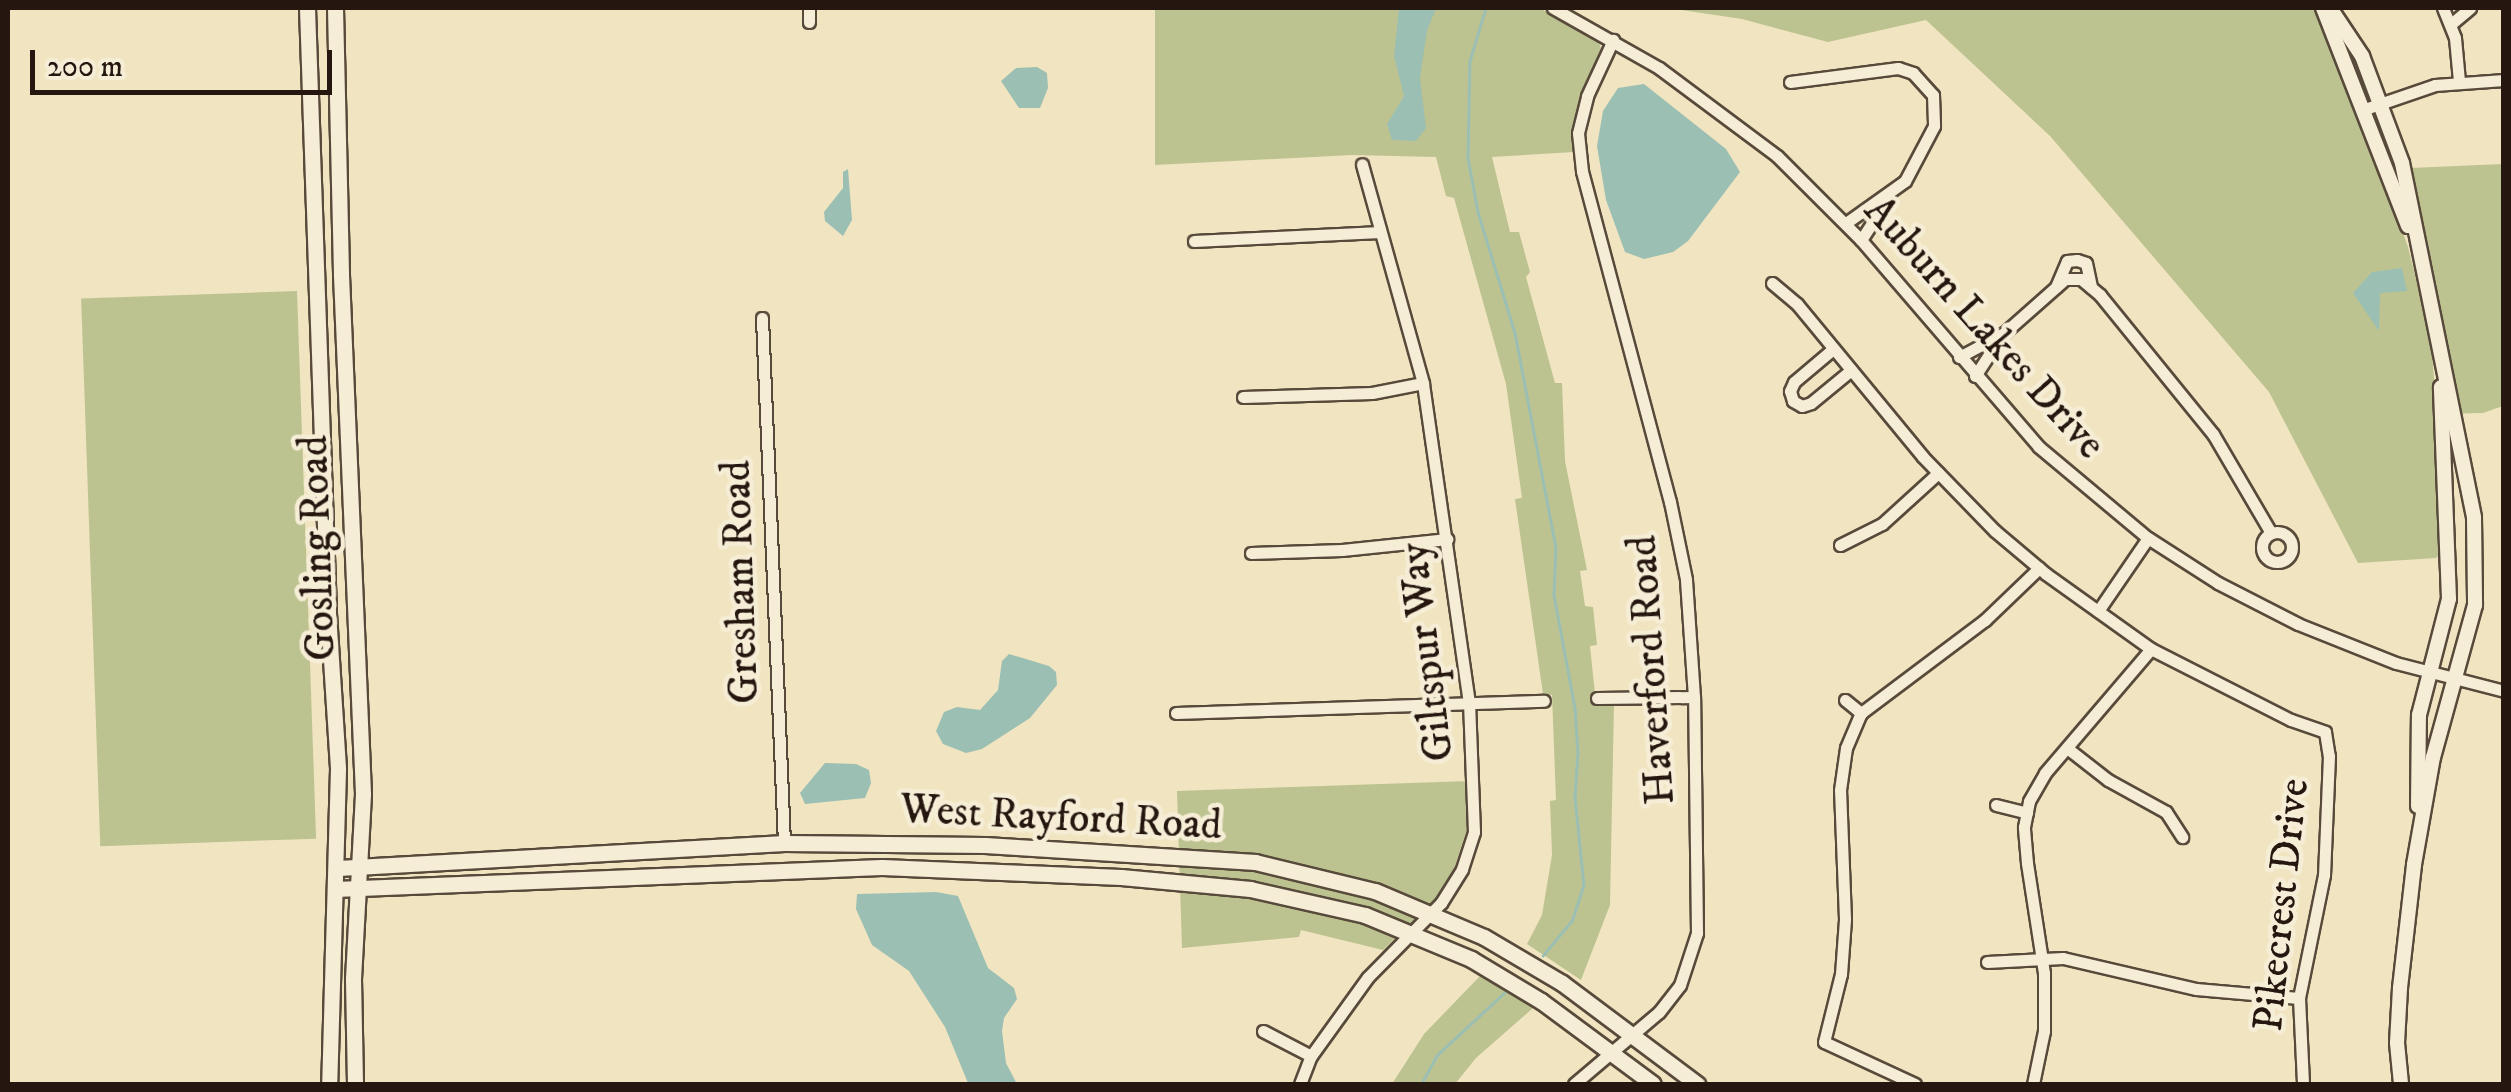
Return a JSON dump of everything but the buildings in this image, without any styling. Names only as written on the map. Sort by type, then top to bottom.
[{"type":"main road","name":"Gosling Road","points":[[307,8],[328,613],[337,730],[338,868],[328,1084]]},
{"type":"main road","name":"Gosling Road","points":[[335,8],[363,865],[353,979],[355,1084]]},
{"type":"main road","name":"West Rayford Road","points":[[338,868],[784,843],[1123,851],[1255,862],[1310,873],[1433,914],[1525,959],[1697,1084]]},
{"type":"main road","points":[[1121,877],[1123,851]]},
{"type":"main road","name":"West Rayford Road","points":[[335,890],[882,867],[1121,877],[1301,898],[1412,932],[1501,976],[1653,1084]]},
{"type":"street","points":[[809,8],[809,22]]},
{"type":"street","name":"Auburn Lakes Drive","points":[[1553,8],[1613,40],[1743,128],[1861,240],[2039,448],[2148,538],[2269,610],[2345,644],[2430,673],[2504,691]]},
{"type":"street","points":[[2326,8],[2357,45],[2407,183],[2472,502],[2474,605],[2433,757],[2420,833],[2400,988],[2397,1044],[2401,1084]]},
{"type":"street","points":[[2326,8],[2421,263]]},
{"type":"street","points":[[2442,8],[2452,24],[2459,81]]},
{"type":"street","points":[[2452,24],[2470,8]]},
{"type":"street","name":"Haverford Road","points":[[1574,1084],[1632,1038],[1680,986],[1697,933],[1694,696],[1686,580],[1670,502],[1582,171],[1578,133],[1587,96],[1613,40]]},
{"type":"street","points":[[1790,82],[1898,68],[1925,83],[1936,106],[1934,126],[1905,180],[1873,213],[1861,240]]},
{"type":"street","points":[[2365,109],[2459,81],[2504,80]]},
{"type":"street","name":"Giltspur Way","points":[[1300,1084],[1311,1056],[1368,977],[1433,914],[1462,869],[1474,832],[1470,703],[1423,384],[1362,164]]},
{"type":"street","points":[[1846,224],[1873,213]]},
{"type":"street","points":[[1194,242],[1380,232]]},
{"type":"street","points":[[2056,288],[2068,261],[2078,260],[2086,263],[2091,287]]},
{"type":"street","points":[[1959,357],[1985,349],[2073,278],[2091,287],[2213,434],[2271,533]]},
{"type":"street","points":[[1772,283],[1797,304],[1938,473],[1995,531],[2151,650],[2044,773],[2026,814],[2027,863],[2041,957],[2044,1031],[2034,1084]]},
{"type":"street","name":"Gresham Road","points":[[762,318],[784,843]]},
{"type":"street","points":[[2420,833],[2416,742],[2450,584],[2439,342]]},
{"type":"street","points":[[1833,349],[1794,382],[1790,391],[1792,401],[1802,406],[1811,403],[1851,370]]},
{"type":"street","points":[[1975,376],[1985,349]]},
{"type":"street","points":[[1243,397],[1372,394],[1423,384]]},
{"type":"street","points":[[1840,545],[1882,524],[1938,473]]},
{"type":"street","points":[[2098,611],[2148,538]]},
{"type":"street","points":[[1250,553],[1342,550],[1447,539]]},
{"type":"street","points":[[1915,1084],[1824,1042],[1841,974],[1845,919],[1840,790],[1846,748],[1862,713],[1984,620],[2039,568]]},
{"type":"street","name":"Pikecrest Drive","points":[[2151,650],[2291,720],[2325,732],[2329,756],[2324,875],[2298,998],[2303,1084]]},
{"type":"street","points":[[1597,698],[1694,696]]},
{"type":"street","points":[[1845,700],[1862,713]]},
{"type":"street","points":[[1176,712],[1544,701]]},
{"type":"street","points":[[2067,748],[2108,780],[2166,812],[2182,836]]},
{"type":"street","points":[[1996,805],[2026,814]]},
{"type":"street","points":[[1988,962],[2041,957],[2094,962],[2196,989],[2298,998]]},
{"type":"street","points":[[1263,1031],[1311,1056]]},
{"type":"green space","points":[[1155,8],[1539,8],[1597,38],[1601,48],[1580,101],[1574,152],[1492,157],[1510,232],[1519,232],[1530,272],[1526,277],[1555,383],[1562,383],[1565,461],[1587,570],[1580,571],[1585,606],[1593,607],[1597,645],[1590,646],[1596,704],[1614,704],[1610,905],[1581,980],[1527,944],[1542,915],[1552,855],[1550,801],[1556,800],[1552,695],[1543,694],[1515,499],[1522,498],[1506,384],[1454,198],[1446,196],[1436,157],[1352,155],[1155,165]]},
{"type":"green space","points":[[1668,8],[2315,8],[2351,87],[2408,247],[2431,340],[2436,405],[2459,401],[2410,168],[2503,164],[2503,406],[2483,413],[2436,414],[2444,549],[2436,558],[2358,563],[2269,392],[2050,136],[1926,20],[1828,42],[1742,19]]},
{"type":"green space","points":[[297,291],[316,839],[100,846],[81,299]]},
{"type":"green space","points":[[1469,781],[1468,826],[1454,869],[1439,895],[1383,950],[1301,930],[1299,937],[1182,948],[1177,791]]},
{"type":"green space","points":[[1480,976],[1533,1008],[1476,1058],[1455,1084],[1392,1084],[1424,1034]]},
{"type":"water","points":[[1399,8],[1436,8],[1427,31],[1420,78],[1426,128],[1416,141],[1392,140],[1387,124],[1404,96],[1394,56]]},
{"type":"water","points":[[1037,67],[1047,73],[1048,88],[1040,108],[1019,108],[1001,81],[1016,68]]},
{"type":"water","points":[[1644,84],[1726,149],[1740,172],[1688,241],[1673,252],[1644,259],[1625,252],[1606,200],[1597,146],[1603,111],[1618,88]]},
{"type":"water","points":[[848,169],[852,220],[843,236],[825,221],[824,212],[843,188],[843,172]]},
{"type":"water","points":[[2402,268],[2407,291],[2380,293],[2379,331],[2353,293],[2372,272]]},
{"type":"water","points":[[1009,654],[1049,666],[1056,672],[1057,685],[1030,718],[982,749],[966,753],[943,744],[936,731],[944,712],[957,707],[980,710],[998,690],[1002,661]]},
{"type":"water","points":[[825,763],[856,764],[869,770],[871,783],[865,798],[805,804],[800,793]]},
{"type":"water","points":[[936,892],[958,896],[988,968],[1014,988],[1017,999],[1004,1018],[1002,1031],[1006,1063],[1017,1084],[968,1083],[945,1027],[909,971],[872,945],[856,909],[857,894]]},
{"type":"waterway","points":[[1486,8],[1470,61],[1468,158],[1478,212],[1515,333],[1556,547],[1554,595],[1575,708],[1578,753],[1575,797],[1584,885],[1572,921],[1543,956]]},
{"type":"waterway","points":[[1421,1084],[1437,1055],[1504,993]]}]
